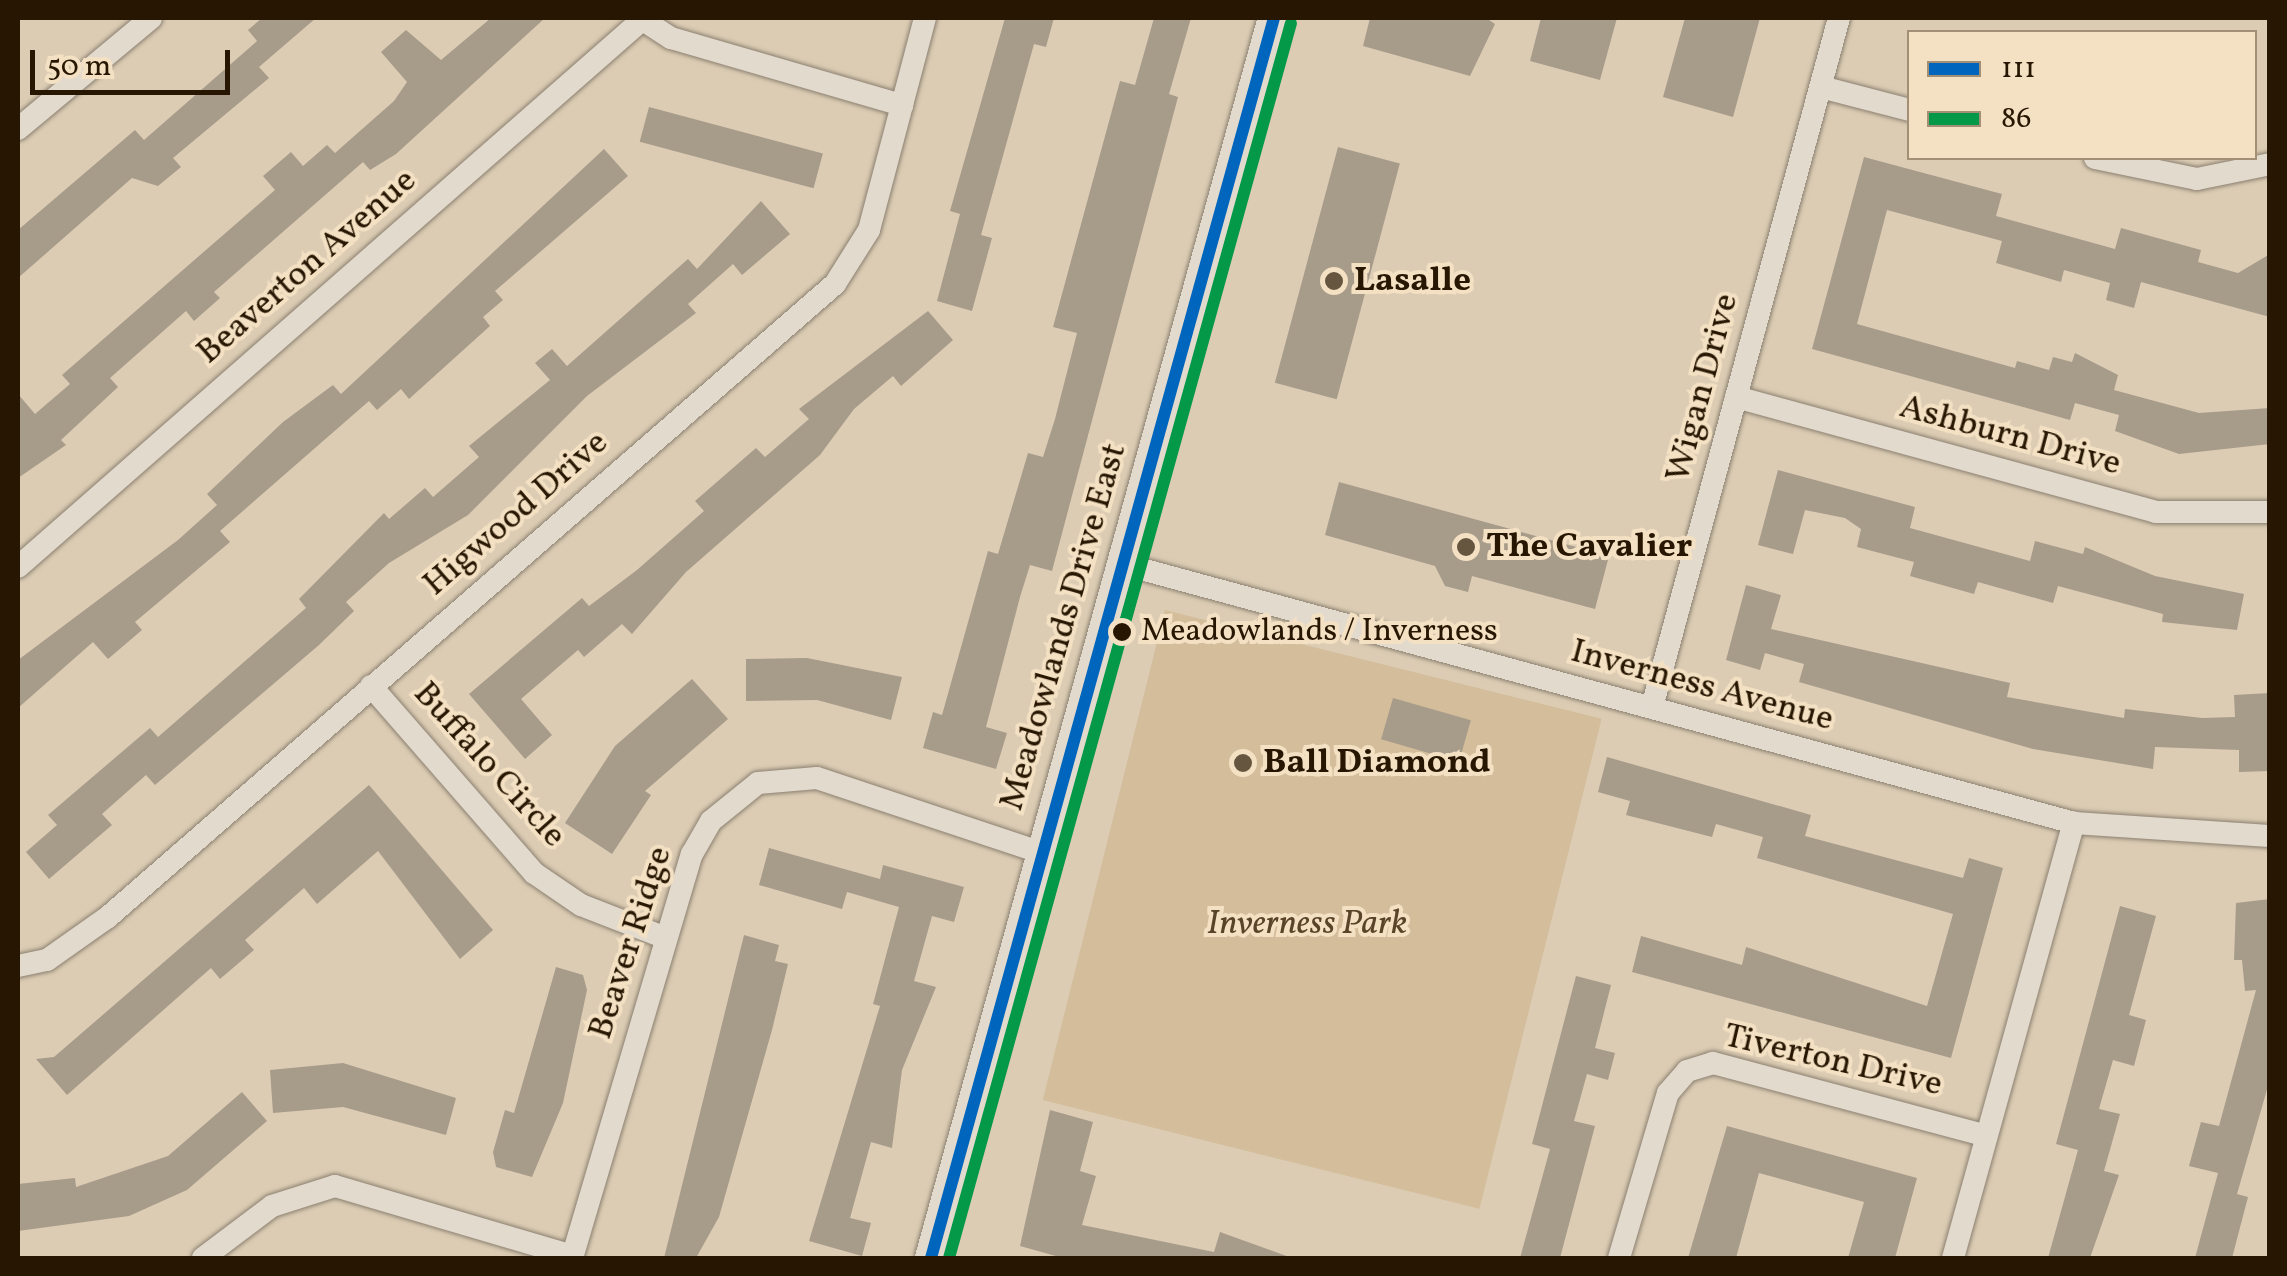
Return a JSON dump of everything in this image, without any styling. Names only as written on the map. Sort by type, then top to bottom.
[{"type":"main road","name":"Meadowlands Drive East","points":[[932,1258],[1274,18]]},
{"type":"street","points":[[18,129],[151,18]]},
{"type":"street","name":"Higwood Drive","points":[[18,966],[47,960],[108,917],[858,260],[925,18]]},
{"type":"street","name":"Wigan Drive","points":[[1652,707],[1839,18]]},
{"type":"street","points":[[641,19],[671,38],[902,105]]},
{"type":"street","name":"Beaverton Avenue","points":[[18,567],[641,19]]},
{"type":"street","points":[[1821,87],[1907,109]]},
{"type":"street","points":[[2106,160],[2197,179],[2270,164]]},
{"type":"street","name":"Ashburn Drive","points":[[1736,397],[2156,512],[2270,512]]},
{"type":"street","name":"Inverness Avenue","points":[[1123,564],[2074,823],[2270,836]]},
{"type":"street","name":"Buffalo Circle","points":[[371,686],[534,873],[582,905],[666,938]]},
{"type":"street","name":"Beaver Ridge","points":[[572,1257],[666,938],[711,821],[758,784],[817,778],[1043,852]]},
{"type":"street","points":[[1952,1258],[2074,823]]},
{"type":"street","name":"Tiverton Drive","points":[[1618,1258],[1668,1092],[1686,1071],[1713,1063],[1984,1135]]},
{"type":"street","points":[[203,1258],[272,1206],[335,1186],[572,1257]]},
{"type":"green space","name":"Inverness Park","points":[[1165,610],[1602,719],[1479,1209],[1043,1100]]},
{"type":"building","points":[[262,18],[316,18],[259,67],[269,78],[173,158],[181,167],[158,186],[132,178],[18,278],[18,230],[135,130],[144,140],[257,41],[248,30]]},
{"type":"building","points":[[491,18],[545,18],[396,154],[370,170],[363,162],[214,292],[220,298],[194,321],[186,311],[110,378],[118,387],[61,440],[66,445],[18,478],[18,394],[35,414],[70,384],[62,375],[275,190],[263,176],[291,152],[303,166],[327,145],[335,153],[394,101],[407,82],[381,52],[406,30],[441,60]]},
{"type":"building","points":[[1005,18],[1054,18],[1046,47],[1034,44],[981,235],[992,238],[972,311],[937,301],[960,214],[950,211]]},
{"type":"building","points":[[1154,18],[1191,18],[1169,94],[1178,97],[1052,571],[1030,565],[1020,597],[986,727],[1007,733],[996,769],[923,748],[933,712],[942,715],[988,551],[998,554],[1028,453],[1043,457],[1077,333],[1053,327],[1120,81],[1135,85]]},
{"type":"building","points":[[1370,18],[1486,18],[1495,24],[1470,76],[1363,46]]},
{"type":"building","points":[[1541,18],[1617,18],[1600,80],[1530,61]]},
{"type":"building","points":[[1685,18],[1760,18],[1733,117],[1663,97]]},
{"type":"building","points":[[649,107],[823,154],[814,188],[640,142]]},
{"type":"building","name":"Lasalle","points":[[1338,147],[1400,164],[1337,399],[1275,383]]},
{"type":"building","points":[[604,149],[628,176],[495,291],[503,300],[483,317],[490,326],[409,399],[401,389],[377,410],[369,401],[220,531],[230,542],[135,622],[142,630],[108,659],[93,642],[18,708],[18,660],[178,540],[217,505],[207,494],[283,422],[333,385],[341,394]]},
{"type":"building","points":[[1864,157],[2002,194],[1996,216],[2115,249],[2121,228],[2201,250],[2198,262],[2238,273],[2270,254],[2270,317],[2141,282],[2134,308],[2106,300],[2110,283],[2064,270],[2061,282],[1996,263],[2002,241],[1887,210],[1857,324],[2015,368],[2017,361],[2049,370],[2053,357],[2072,362],[2075,353],[2118,375],[2114,390],[2199,413],[2270,408],[2270,444],[2179,454],[2115,431],[2119,415],[2075,403],[2070,420],[1812,349]]},
{"type":"building","points":[[761,201],[790,234],[742,275],[733,264],[688,304],[696,313],[587,396],[468,515],[389,563],[346,602],[354,611],[319,645],[155,785],[146,775],[102,814],[112,825],[49,879],[26,852],[57,825],[48,815],[150,728],[158,737],[306,608],[299,599],[384,513],[389,519],[425,488],[433,497],[479,457],[469,446],[550,380],[535,363],[552,349],[567,366],[688,259],[697,269]]},
{"type":"building","points":[[928,311],[953,340],[901,386],[893,376],[854,409],[820,455],[686,572],[632,634],[622,624],[584,657],[578,650],[521,699],[552,735],[525,759],[469,694],[582,598],[589,606],[637,570],[704,511],[695,501],[756,448],[765,457],[809,419],[799,409]]},
{"type":"building","points":[[1778,470],[1915,507],[1910,528],[2030,561],[2035,541],[2083,554],[2085,547],[2155,576],[2244,594],[2237,630],[2162,622],[2163,614],[2058,586],[2053,603],[1978,582],[1974,594],[1910,576],[1914,562],[1857,547],[1861,529],[1845,518],[1805,510],[1793,554],[1758,545]]},
{"type":"building","name":"The Cavalier","points":[[1339,482],[1609,556],[1595,609],[1472,576],[1468,592],[1445,586],[1435,566],[1325,535]]},
{"type":"building","points":[[1746,585],[1781,595],[1771,629],[2010,683],[2007,697],[2124,718],[2125,709],[2202,718],[2235,717],[2234,695],[2270,693],[2270,771],[2239,772],[2239,750],[2155,747],[2153,769],[2033,749],[1799,682],[1804,664],[1765,653],[1760,670],[1726,660]]},
{"type":"building","points":[[807,658],[902,677],[891,720],[817,700],[746,701],[746,659]]},
{"type":"building","points":[[692,679],[728,719],[645,791],[651,795],[612,854],[565,823],[615,746]]},
{"type":"building","points":[[1393,698],[1471,720],[1459,762],[1381,739]]},
{"type":"building","points":[[1607,757],[1811,815],[1805,836],[1963,878],[1969,858],[2003,868],[1951,1058],[1632,972],[1641,936],[1742,965],[1746,947],[1927,1006],[1953,914],[1757,858],[1763,837],[1716,824],[1712,837],[1626,815],[1630,801],[1598,792]]},
{"type":"building","points":[[369,785],[493,930],[460,959],[378,851],[317,904],[304,888],[245,940],[254,950],[220,979],[211,968],[67,1095],[36,1059],[54,1057]]},
{"type":"building","points":[[769,848],[880,879],[883,865],[964,887],[954,922],[932,916],[914,981],[936,987],[902,1070],[892,1148],[871,1142],[850,1218],[871,1223],[862,1256],[809,1241],[880,1006],[873,1004],[899,907],[847,892],[842,909],[759,885]]},
{"type":"building","points":[[2270,899],[2270,1079],[2237,1194],[2248,1197],[2232,1258],[2195,1258],[2218,1173],[2189,1166],[2201,1122],[2219,1126],[2256,990],[2245,991],[2242,960],[2234,960],[2236,903]]},
{"type":"building","points":[[2120,906],[2156,916],[2129,1015],[2146,1020],[2134,1066],[2113,1060],[2099,1109],[2120,1114],[2104,1171],[2119,1175],[2090,1258],[2048,1258],[2078,1150],[2056,1144]]},
{"type":"building","points":[[744,935],[779,945],[775,961],[788,964],[772,1030],[719,1217],[696,1258],[664,1258]]},
{"type":"building","points":[[556,967],[583,975],[587,990],[563,1103],[532,1177],[496,1167],[493,1152],[505,1110],[514,1113]]},
{"type":"building","points":[[1576,976],[1611,985],[1595,1048],[1615,1053],[1608,1080],[1587,1074],[1574,1121],[1595,1126],[1560,1258],[1520,1258],[1550,1149],[1532,1144]]},
{"type":"building","points":[[343,1063],[456,1098],[446,1135],[343,1107],[273,1113],[270,1070]]},
{"type":"building","points":[[242,1092],[267,1121],[187,1190],[129,1216],[18,1231],[18,1184],[75,1178],[76,1187],[168,1156]]},
{"type":"building","points":[[1050,1110],[1093,1122],[1080,1171],[1096,1176],[1082,1225],[1214,1252],[1220,1232],[1292,1258],[1063,1258],[1020,1246]]},
{"type":"building","points":[[1727,1126],[1917,1178],[1895,1258],[1848,1258],[1864,1202],[1759,1173],[1736,1258],[1688,1258]]},
{"type":"transit line","name":"111","points":[[931,1258],[1274,18]]},
{"type":"transit line","name":"86","points":[[949,1258],[1291,23]]},
{"type":"place","name":"Lasalle","points":[[1334,281]]},
{"type":"place","name":"The Cavalier","points":[[1466,547]]},
{"type":"place","name":"Meadowlands / Inverness","points":[[1122,632]]},
{"type":"place","name":"Ball Diamond","points":[[1243,763]]}]
